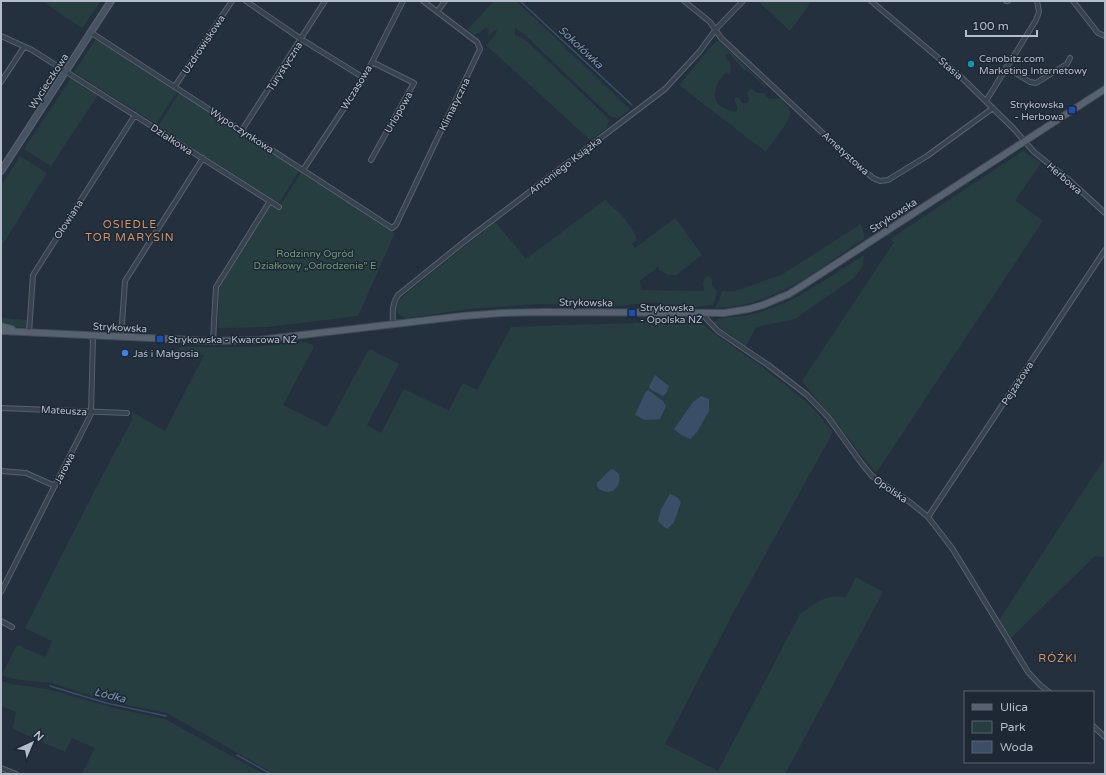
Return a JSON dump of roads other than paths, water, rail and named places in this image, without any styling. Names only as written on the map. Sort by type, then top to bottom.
[{"type":"main road","name":"Strykowska","points":[[1,331],[213,341],[242,341],[274,339],[463,316],[523,312],[724,313],[749,309],[771,302],[793,292],[1105,89]]},
{"type":"main road","name":"Strykowska","points":[[1,326],[29,333]]},
{"type":"street","name":"Wycieczkowa","points":[[1,171],[111,1]]},
{"type":"street","name":"Uzdrowiskowa","points":[[175,86],[232,1]]},
{"type":"street","points":[[246,1],[301,39],[364,78]]},
{"type":"street","name":"Turystyczna","points":[[242,130],[325,1]]},
{"type":"street","name":"Wczasowa","points":[[303,170],[364,78],[403,1]]},
{"type":"street","name":"Klimatyczna","points":[[394,227],[480,51],[478,42],[423,1]]},
{"type":"street","points":[[437,12],[445,1]]},
{"type":"street","points":[[684,1],[710,22],[716,29]]},
{"type":"street","name":"Antoniego Książka","points":[[393,325],[392,308],[398,295],[477,232],[658,94],[700,51],[716,29],[743,1]]},
{"type":"street","name":"Stasia","points":[[871,1],[961,77],[1025,141]]},
{"type":"street","points":[[986,101],[1038,17],[1039,8],[1036,1]]},
{"type":"street","points":[[1074,1],[1098,33],[1105,36]]},
{"type":"street","name":"Ametystowa","points":[[716,29],[721,38],[843,152],[873,178],[880,181],[888,180],[926,156],[993,108]]},
{"type":"street","name":"Wypoczynkowa","points":[[90,32],[390,227],[394,227]]},
{"type":"street","name":"Działkowa","points":[[1,36],[32,50],[279,207]]},
{"type":"street","points":[[1,82],[24,47]]},
{"type":"street","points":[[1006,68],[1030,82],[1036,83],[1067,64],[1070,58]]},
{"type":"street","name":"Urlopowa","points":[[371,160],[414,83],[372,62]]},
{"type":"street","name":"Ołowiana","points":[[29,333],[32,278],[34,272],[135,115]]},
{"type":"street","name":"Herbowa","points":[[1025,141],[1034,152],[1069,180],[1105,214]]},
{"type":"street","points":[[121,337],[125,281],[203,158]]},
{"type":"street","points":[[213,341],[216,287],[270,201]]},
{"type":"street","name":"Pejzażowa","points":[[928,517],[1105,250]]},
{"type":"street","name":"Opolska","points":[[701,313],[718,330],[768,365],[807,395],[828,417],[872,476],[911,503],[928,517],[952,548],[1028,672],[1048,691]]},
{"type":"street","name":"Jarowa","points":[[1,592],[92,412],[93,336]]},
{"type":"street","name":"Mateusza","points":[[1,408],[127,413]]},
{"type":"street","points":[[1,471],[26,473],[55,486]]},
{"type":"street","points":[[1,621],[12,627]]},
{"type":"street","points":[[1094,727],[1105,737]]},
{"type":"street","points":[[1,768],[16,774]]},
{"type":"water","points":[[655,375],[669,386],[667,392],[663,396],[649,387]]},
{"type":"water","points":[[648,390],[663,401],[666,406],[660,419],[645,420],[635,415],[645,393]]},
{"type":"water","points":[[701,396],[709,399],[709,411],[697,432],[690,439],[681,435],[674,429],[693,402]]},
{"type":"water","points":[[613,469],[619,474],[619,484],[617,488],[610,492],[606,492],[597,487],[597,483],[610,470]]},
{"type":"water","points":[[670,494],[677,497],[681,502],[674,522],[668,529],[658,521],[661,509]]},
{"type":"waterway","name":"Sokołówka","points":[[520,1],[632,105]]},
{"type":"waterway","name":"Łódka","points":[[50,686],[106,703],[166,716]]},
{"type":"waterway","name":"Łódka","points":[[237,755],[271,774]]},
{"type":"place","name":"Cenobitz.com Marketing Internetowy","points":[[971,64]]},
{"type":"place","name":"Strykowska - Herbowa","points":[[1072,110]]},
{"type":"place","name":"Strykowska - Opolska NŻ","points":[[632,313]]},
{"type":"place","name":"Strykowska - Kwarcowa NŻ","points":[[160,339]]},
{"type":"place","name":"Jaś i Małgosia","points":[[125,353]]},
{"type":"district","name":"OSIEDLE TOR MARYSIN","points":[[130,230]]},
{"type":"district","name":"RÓŻKI","points":[[1058,658]]},
{"type":"park label","name":"Rodzinny Ogród Działkowy „Odrodzenie” E","points":[[315,258]]}]
